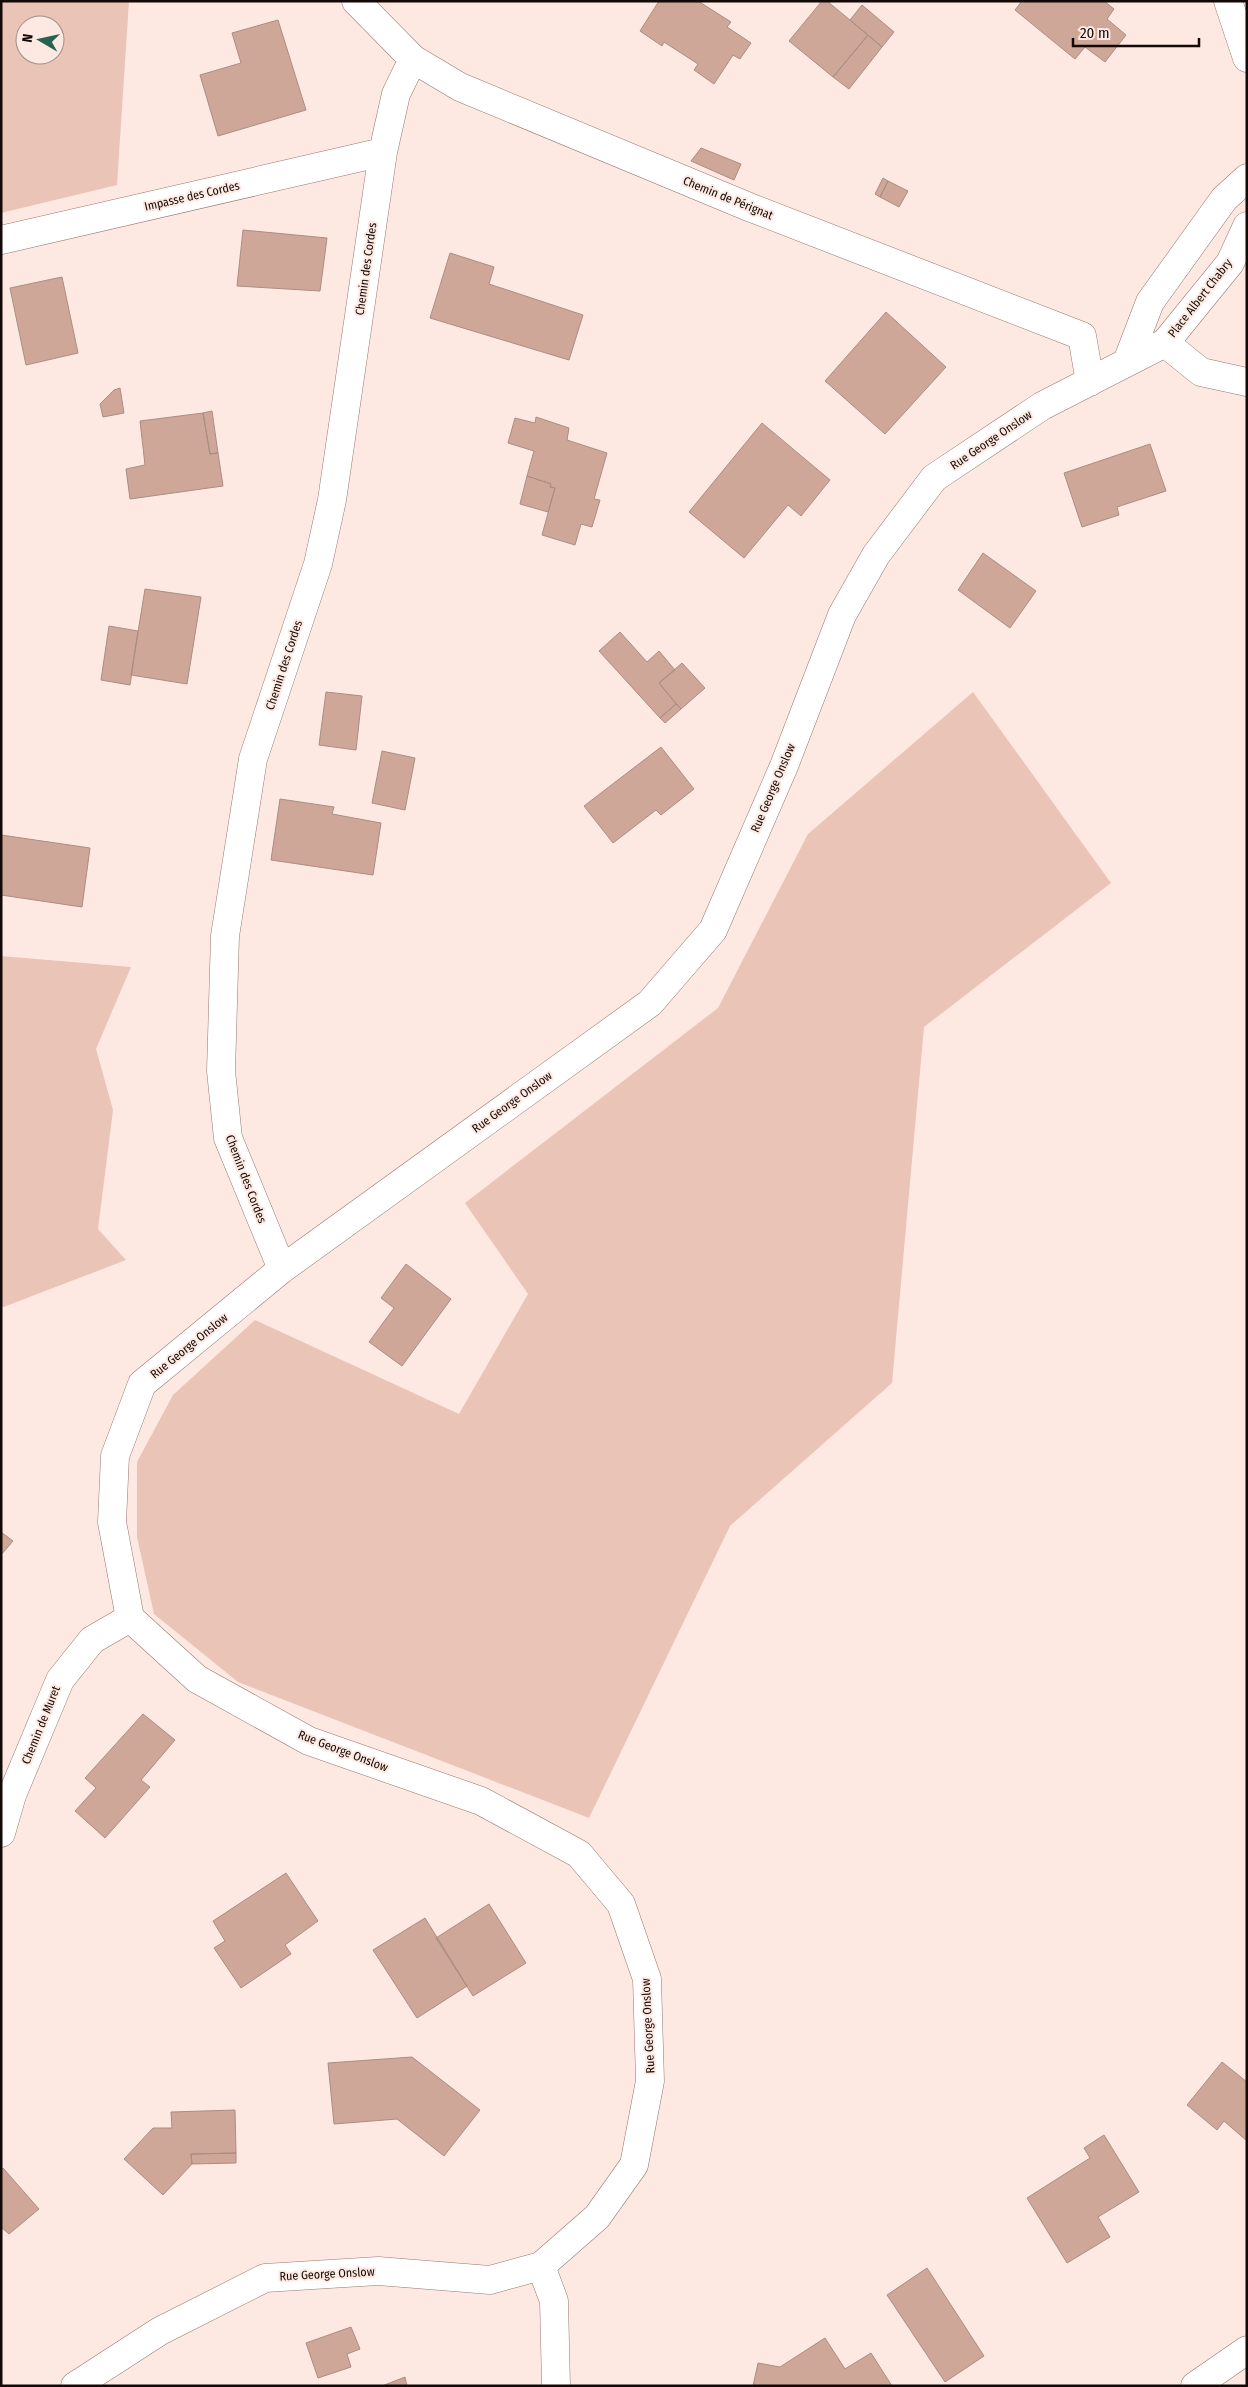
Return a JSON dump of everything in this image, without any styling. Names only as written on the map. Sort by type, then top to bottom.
[{"type":"street","points":[[1228,1],[1247,58]]},
{"type":"street","name":"Chemin de Pérignat","points":[[365,4],[413,59],[460,86],[749,207],[1082,336],[1090,382]]},
{"type":"street","name":"Chemin des Cordes","points":[[282,1269],[228,1138],[221,1071],[225,936],[253,759],[318,564],[332,500],[383,152],[396,94],[413,59]]},
{"type":"street","name":"Impasse des Cordes","points":[[1,240],[383,152]]},
{"type":"street","points":[[1127,362],[1150,302],[1224,198],[1247,178]]},
{"type":"street","name":"Place Albert Chabry","points":[[1090,382],[1165,343],[1230,263],[1247,226]]},
{"type":"street","name":"Place Albert Chabry","points":[[1165,343],[1201,372],[1247,382]]},
{"type":"street","name":"Rue George Onslow","points":[[75,2386],[160,2331],[265,2278],[378,2271],[490,2280],[541,2266],[597,2217],[634,2165],[650,2081],[647,1978],[621,1904],[579,1854],[481,1801],[309,1741],[197,1679],[130,1618],[112,1522],[115,1456],[142,1384],[282,1269],[650,1003],[713,930],[784,766],[842,615],[876,555],[934,478],[1042,406],[1090,382]]},
{"type":"street","name":"Chemin de Muret","points":[[1,1833],[12,1795],[60,1680],[92,1640],[130,1618]]},
{"type":"street","points":[[541,2266],[554,2301],[556,2386]]},
{"type":"street","points":[[1195,2386],[1247,2350]]},
{"type":"shaded area","points":[[1,1],[129,1],[117,185],[1,213]]},
{"type":"shaded area","points":[[973,692],[1111,883],[924,1027],[892,1383],[730,1526],[589,1818],[238,1682],[154,1614],[137,1537],[137,1462],[173,1395],[255,1320],[459,1414],[528,1294],[465,1203],[718,1008],[808,834]]},
{"type":"shaded area","points":[[1,956],[131,967],[96,1049],[113,1110],[98,1229],[126,1260],[1,1308]]},
{"type":"building","points":[[659,1],[698,1],[731,22],[727,27],[751,43],[740,59],[733,55],[714,84],[694,70],[698,64],[664,42],[662,46],[640,31]]},
{"type":"building","points":[[822,1],[827,1],[868,35],[833,77],[789,41]]},
{"type":"building","points":[[1022,1],[1104,1],[1114,9],[1107,19],[1126,35],[1105,62],[1085,47],[1075,59],[1015,10]]},
{"type":"building","points":[[862,5],[894,32],[882,47],[850,20]]},
{"type":"building","points":[[278,20],[306,110],[218,136],[200,75],[241,63],[232,33]]},
{"type":"building","points":[[868,35],[882,47],[849,89],[833,77]]},
{"type":"building","points":[[701,148],[741,164],[734,180],[691,161]]},
{"type":"building","points":[[883,178],[888,181],[880,197],[875,194]]},
{"type":"building","points":[[888,181],[908,191],[899,207],[880,197]]},
{"type":"building","points":[[243,230],[327,238],[320,291],[237,286]]},
{"type":"building","points":[[450,253],[494,267],[489,284],[583,315],[569,360],[430,318]]},
{"type":"building","points":[[62,277],[78,353],[26,365],[10,288]]},
{"type":"building","points":[[886,312],[946,367],[885,434],[825,381]]},
{"type":"building","points":[[120,388],[124,413],[103,417],[100,404],[114,390]]},
{"type":"building","points":[[212,411],[218,453],[210,454],[203,413]]},
{"type":"building","points":[[203,413],[210,454],[218,453],[223,486],[130,499],[126,469],[145,465],[140,421]]},
{"type":"building","points":[[536,417],[569,428],[567,440],[607,453],[594,499],[600,500],[592,527],[581,524],[575,545],[542,535],[555,488],[550,487],[551,484],[527,476],[534,451],[508,443],[515,418],[535,423]]},
{"type":"building","points":[[762,423],[830,480],[801,516],[788,505],[744,558],[689,512]]},
{"type":"building","points":[[1150,444],[1166,491],[1117,507],[1119,515],[1082,527],[1064,473]]},
{"type":"building","points":[[527,476],[551,484],[550,487],[555,488],[548,512],[520,504]]},
{"type":"building","points":[[983,553],[1036,591],[1010,628],[958,590]]},
{"type":"building","points":[[145,589],[201,597],[187,684],[131,675]]},
{"type":"building","points":[[109,626],[138,631],[130,685],[101,680]]},
{"type":"building","points":[[620,632],[647,662],[659,651],[675,670],[659,683],[676,704],[660,718],[599,651]]},
{"type":"building","points":[[682,663],[705,688],[681,709],[659,683]]},
{"type":"building","points":[[326,692],[362,696],[356,750],[319,745]]},
{"type":"building","points":[[676,704],[681,709],[665,723],[660,718]]},
{"type":"building","points":[[661,747],[694,789],[661,815],[656,810],[613,843],[584,806]]},
{"type":"building","points":[[382,751],[415,758],[405,810],[372,803]]},
{"type":"building","points":[[280,799],[334,807],[332,814],[381,823],[373,875],[271,860]]},
{"type":"building","points":[[1,835],[90,848],[82,907],[1,895]]},
{"type":"building","points":[[406,1264],[451,1299],[402,1366],[369,1342],[394,1308],[381,1298]]},
{"type":"building","points":[[1,1532],[13,1541],[1,1555]]},
{"type":"building","points":[[143,1714],[175,1740],[141,1780],[150,1787],[105,1838],[75,1811],[96,1788],[85,1778]]},
{"type":"building","points":[[286,1873],[318,1921],[285,1945],[291,1954],[241,1988],[214,1948],[225,1941],[213,1921]]},
{"type":"building","points":[[489,1904],[526,1963],[473,1996],[436,1938]]},
{"type":"building","points":[[425,1918],[467,1986],[417,2018],[373,1950]]},
{"type":"building","points":[[412,2057],[480,2110],[444,2156],[397,2119],[334,2124],[328,2063]]},
{"type":"building","points":[[1222,2062],[1247,2082],[1247,2141],[1224,2121],[1217,2130],[1187,2105]]},
{"type":"building","points":[[235,2110],[236,2153],[191,2154],[192,2164],[163,2195],[124,2159],[153,2128],[172,2128],[171,2112]]},
{"type":"building","points":[[1104,2135],[1139,2192],[1098,2217],[1110,2237],[1067,2263],[1027,2198],[1090,2158],[1084,2148]]},
{"type":"building","points":[[236,2153],[236,2163],[192,2164],[191,2154]]},
{"type":"building","points":[[3,2168],[39,2209],[9,2234],[1,2227],[1,2169]]},
{"type":"building","points":[[927,2268],[984,2356],[945,2382],[887,2295]]},
{"type":"building","points":[[351,2327],[360,2349],[347,2354],[351,2367],[318,2378],[306,2343]]},
{"type":"building","points":[[825,2338],[845,2369],[871,2353],[892,2386],[753,2386],[758,2363],[780,2367]]},
{"type":"building","points":[[405,2377],[407,2386],[382,2386]]}]
